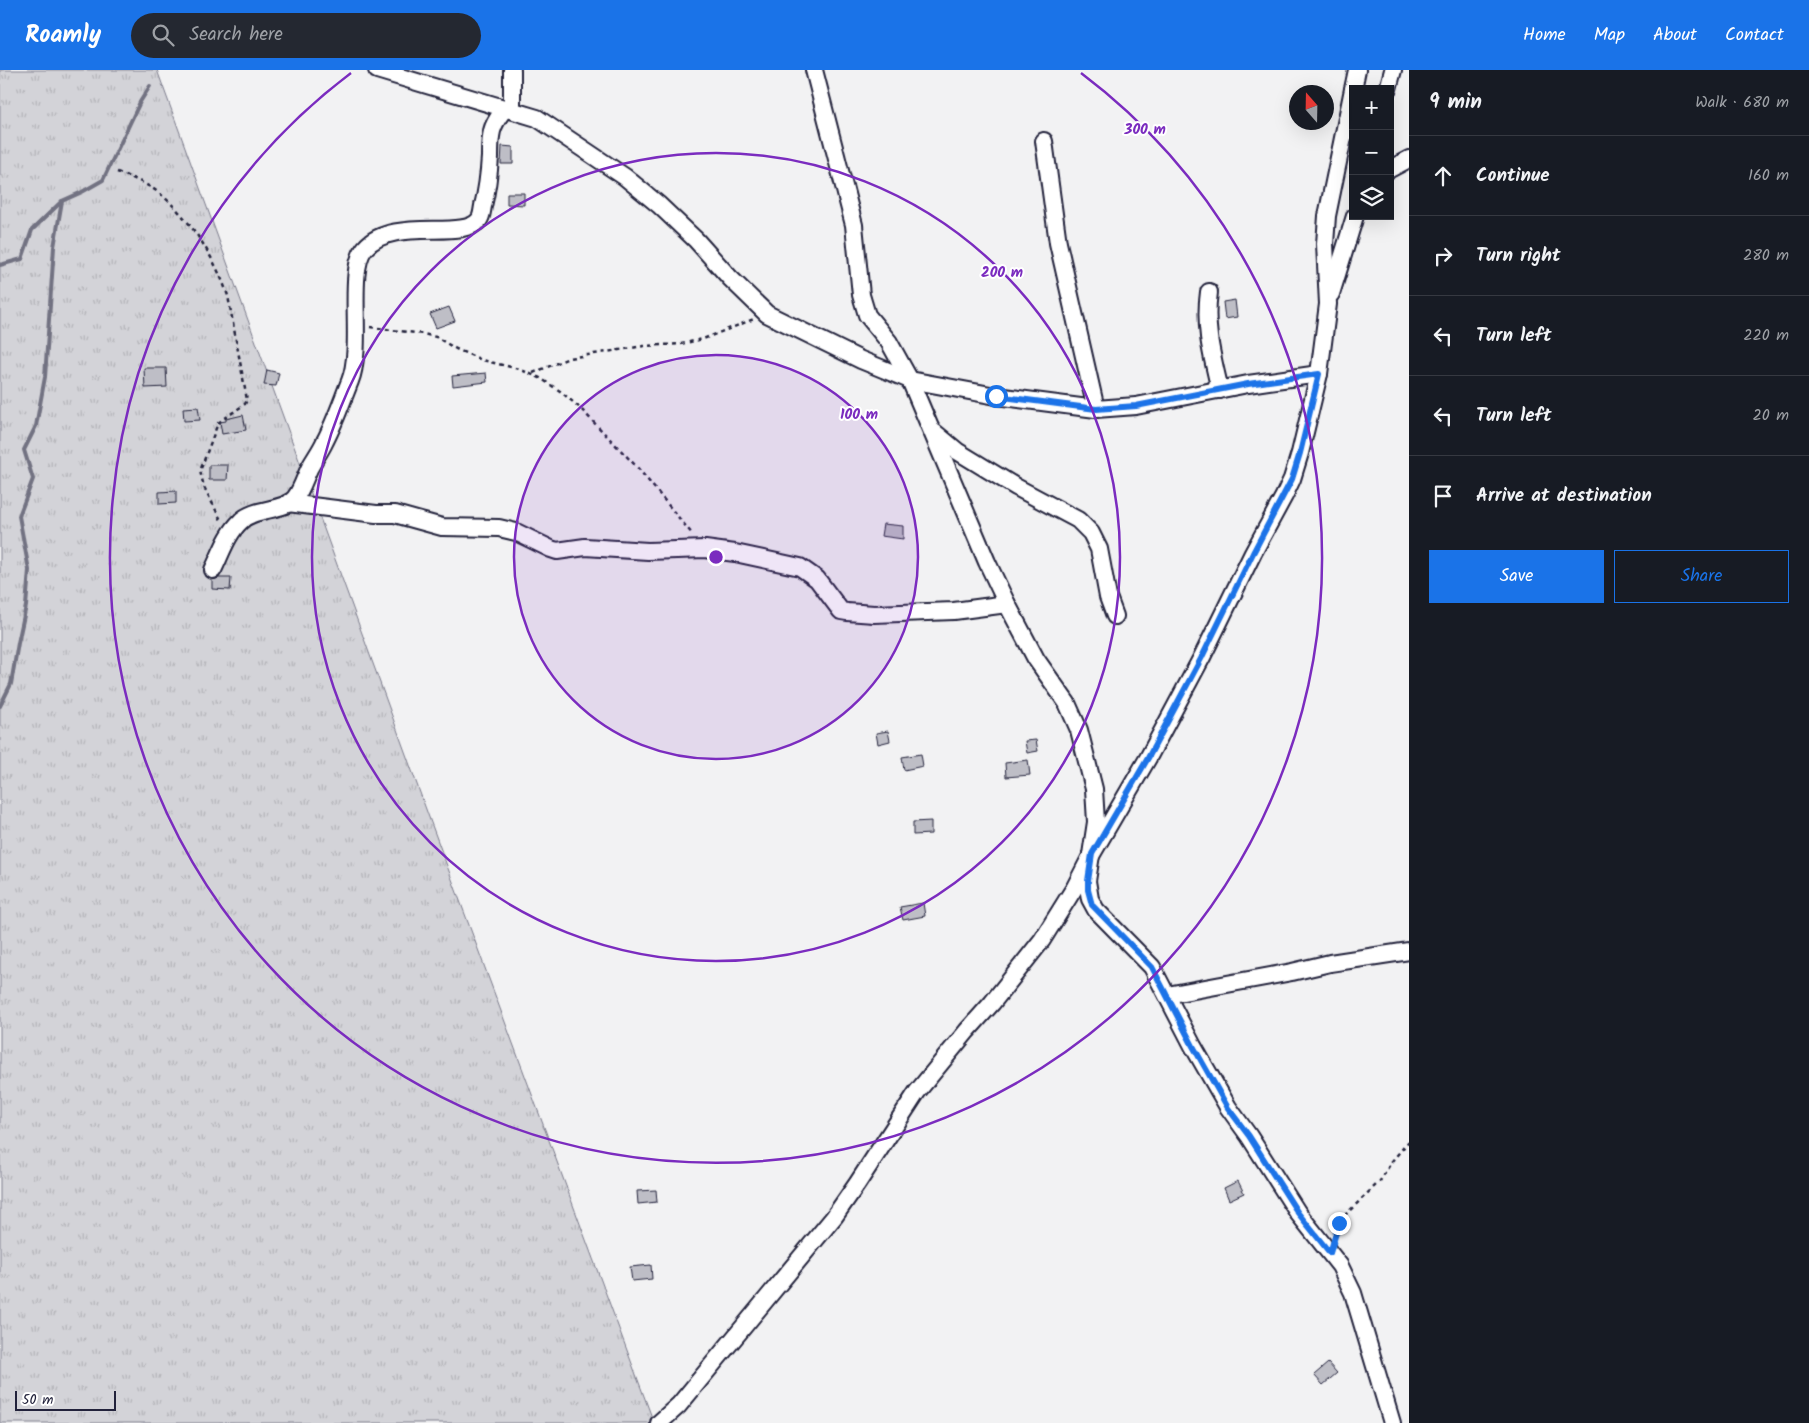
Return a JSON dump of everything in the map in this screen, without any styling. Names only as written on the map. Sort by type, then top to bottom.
[{"type":"street","points":[[377,70],[537,118],[625,177],[659,205],[696,240],[730,278],[767,314],[861,360],[910,380],[996,396],[1096,409],[1136,406],[1319,374]]},
{"type":"street","points":[[288,504],[295,498],[326,440],[351,379],[356,346],[357,263],[365,248],[379,236],[418,229],[459,228],[470,226],[477,222],[480,218],[488,187],[492,132],[495,123],[508,109],[512,70]]},
{"type":"street","points":[[814,70],[854,225],[859,279],[867,315],[889,342],[910,380],[987,562],[1007,604],[1025,640],[1066,703],[1079,730],[1094,789],[1096,822],[1088,881],[1092,905],[1152,967],[1228,1108],[1254,1142],[1298,1213],[1340,1266],[1353,1293],[1392,1423]]},
{"type":"street","points":[[1354,85],[1357,70]]},
{"type":"street","points":[[1389,85],[1393,70]]},
{"type":"street","points":[[1328,304],[1325,244],[1327,216],[1349,109]]},
{"type":"street","points":[[1044,141],[1058,243],[1096,409]]},
{"type":"street","points":[[1394,166],[1409,159]]},
{"type":"street","points":[[659,1423],[679,1405],[834,1217],[858,1184],[917,1092],[1042,940],[1075,887],[1148,758],[1202,657],[1292,479],[1319,374],[1328,304],[1354,220]]},
{"type":"street","points":[[1209,292],[1206,312],[1207,328],[1220,390]]},
{"type":"street","points":[[933,431],[957,451],[1016,487],[1078,520],[1091,533],[1099,549],[1108,597],[1115,616]]},
{"type":"street","points":[[213,570],[229,537],[241,521],[250,515],[288,504],[376,514],[395,514],[442,527],[499,528],[516,532],[557,551],[586,547],[648,551],[705,550],[735,554],[800,567],[817,578],[841,611],[847,612],[874,614],[954,611],[1007,604]]},
{"type":"street","points":[[1167,995],[1292,972],[1330,963],[1409,951]]},
{"type":"path","points":[[117,172],[147,186],[171,204],[206,249],[223,281],[228,296],[247,400],[245,404],[218,423],[200,471],[204,487],[229,537]]},
{"type":"path","points":[[532,373],[569,358],[644,346],[681,344],[703,340],[767,314]]},
{"type":"path","points":[[356,325],[436,337],[456,349],[482,360],[532,373],[560,391],[580,408],[637,467],[705,550]]},
{"type":"path","points":[[1330,1253],[1341,1219],[1380,1181],[1409,1141]]},
{"type":"green space","points":[[0,70],[157,70],[427,812],[654,1423],[0,1423]]},
{"type":"building","points":[[502,146],[513,147],[513,164],[501,164]]},
{"type":"building","points":[[507,193],[524,193],[524,205],[507,204]]},
{"type":"building","points":[[1235,300],[1237,317],[1225,319],[1223,302]]},
{"type":"building","points":[[449,307],[455,321],[436,328],[430,314]]},
{"type":"building","points":[[144,368],[166,368],[167,387],[145,388]]},
{"type":"building","points":[[267,370],[279,373],[276,386],[264,385]]},
{"type":"building","points":[[486,373],[487,382],[453,386],[452,376]]},
{"type":"building","points":[[198,407],[200,420],[184,421],[183,408]]},
{"type":"building","points":[[243,415],[246,430],[222,434],[220,422]]},
{"type":"building","points":[[209,465],[228,465],[227,480],[209,480]]},
{"type":"building","points":[[176,491],[176,503],[159,504],[159,492]]},
{"type":"building","points":[[883,524],[903,526],[903,539],[881,536]]},
{"type":"building","points":[[231,578],[230,590],[212,589],[212,580]]},
{"type":"building","points":[[888,731],[890,741],[878,744],[876,733]]},
{"type":"building","points":[[1036,740],[1038,751],[1027,753],[1025,741]]},
{"type":"building","points":[[921,754],[923,766],[904,770],[902,757]]},
{"type":"building","points":[[1028,760],[1030,775],[1006,777],[1005,763]]},
{"type":"building","points":[[931,821],[931,834],[913,835],[913,822]]},
{"type":"building","points":[[923,903],[925,916],[903,920],[900,907]]},
{"type":"building","points":[[1238,1181],[1244,1193],[1229,1200],[1224,1188]]},
{"type":"building","points":[[656,1190],[657,1202],[638,1204],[637,1191]]},
{"type":"building","points":[[651,1265],[652,1279],[632,1281],[630,1267]]},
{"type":"building","points":[[1328,1363],[1337,1373],[1323,1385],[1314,1375]]},
{"type":"waterway","points":[[0,706],[11,684],[26,606],[29,570],[19,516],[33,479],[24,450],[36,426],[45,377],[54,247],[62,201],[103,180],[140,102],[150,86]]},
{"type":"waterway","points":[[0,265],[22,259],[32,230],[62,201]]},
{"type":"route","points":[[996,396],[1096,409],[1136,406],[1248,384],[1319,374],[1292,479],[1202,657],[1148,758],[1092,854],[1088,890],[1092,905],[1096,910],[1152,967],[1228,1108],[1249,1136],[1298,1213],[1319,1242],[1330,1253],[1339,1223]]}]
